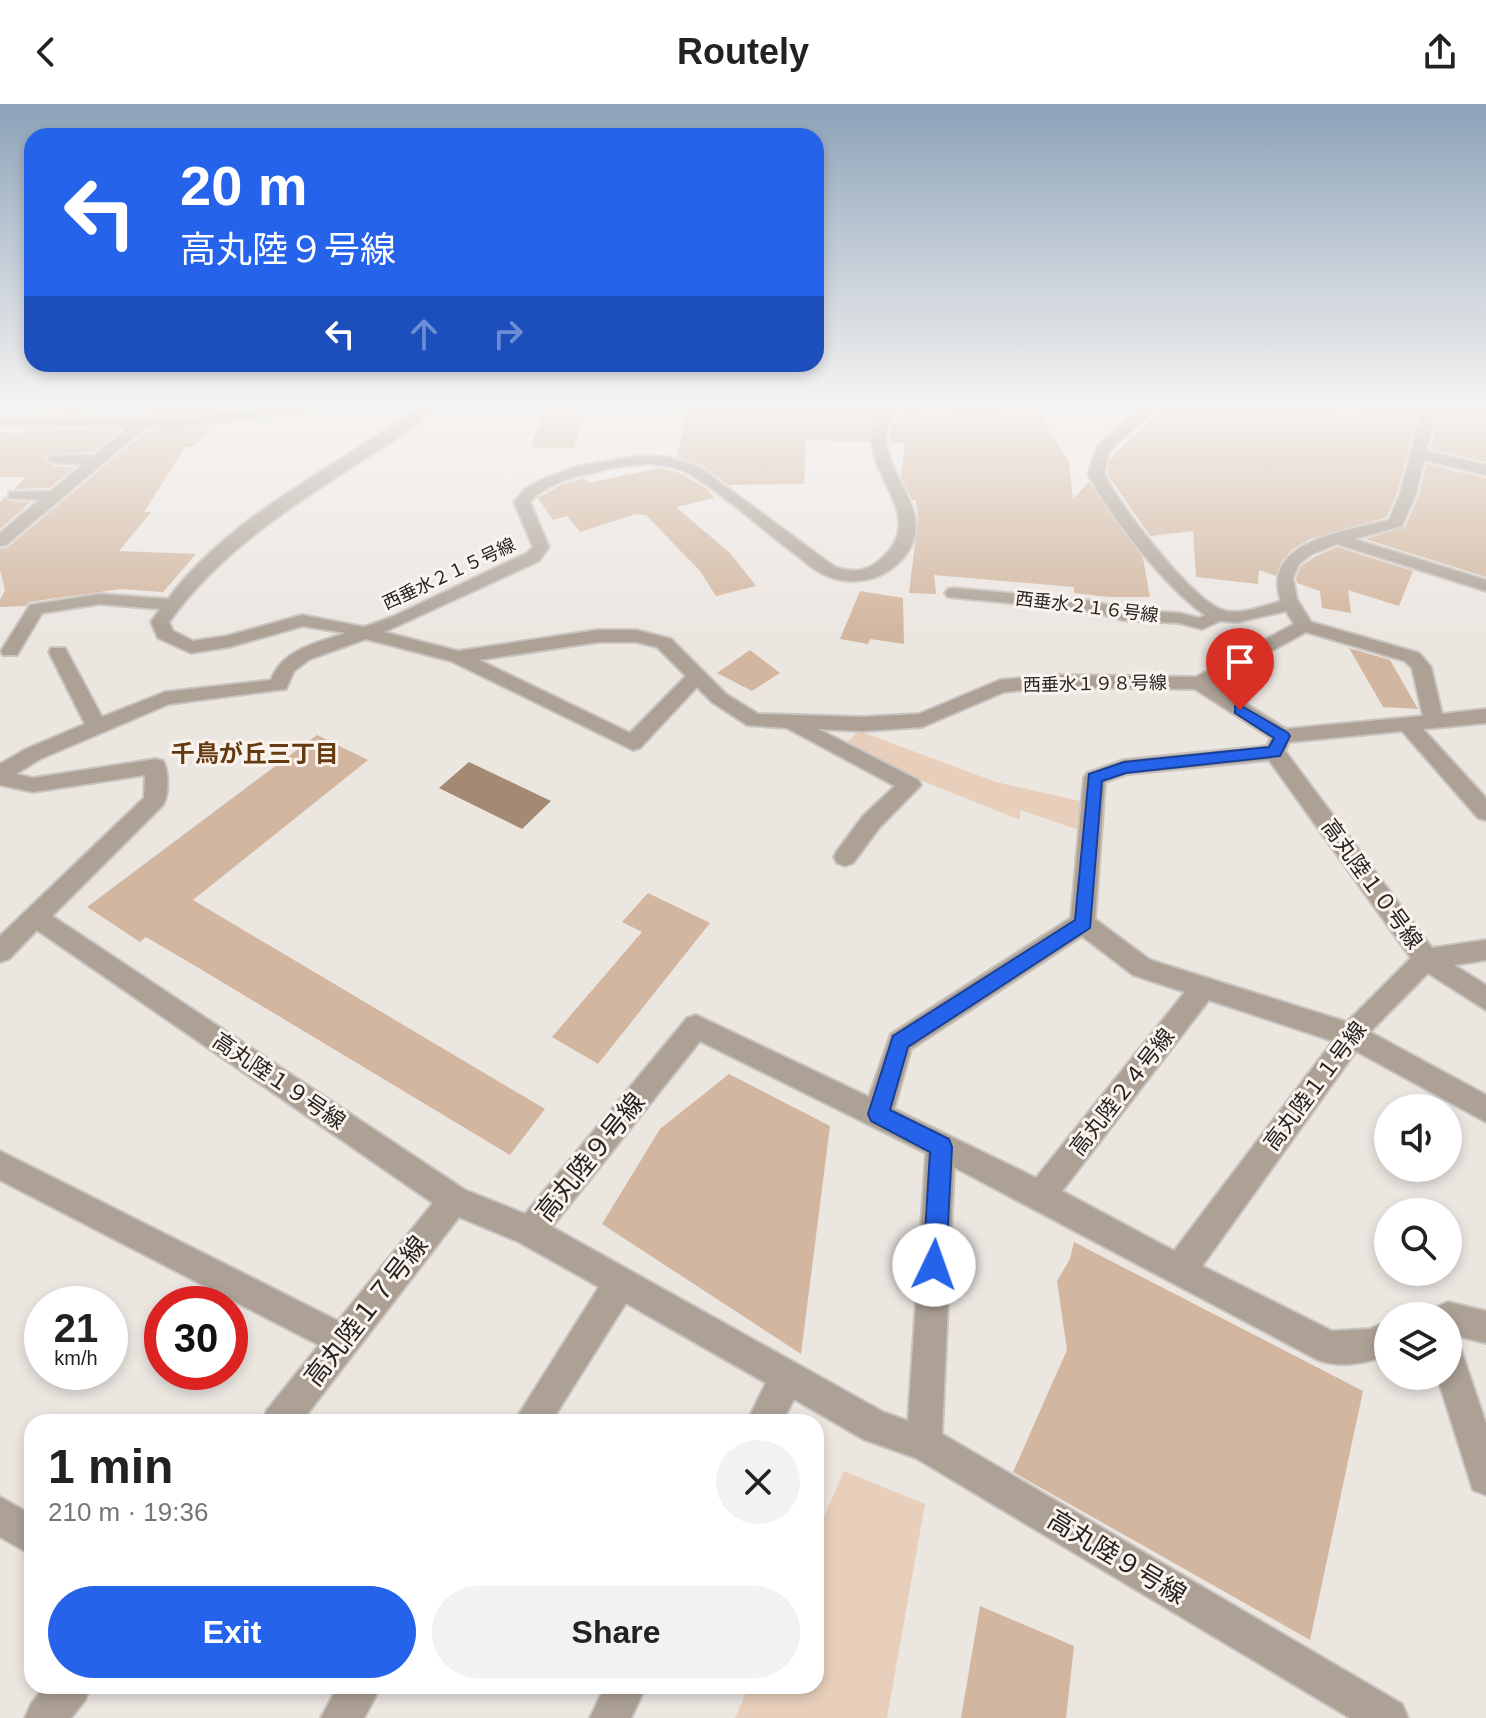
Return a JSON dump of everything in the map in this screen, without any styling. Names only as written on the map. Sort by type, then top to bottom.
[{"type":"street","points":[[0,541],[73,481]]},
{"type":"street","points":[[10,651],[36,609],[100,599],[170,605],[200,570],[236,540],[321,481]]},
{"type":"street","name":"西垂水２１５号線","points":[[97,727],[165,698],[279,685],[285,668],[303,655],[364,634],[533,557],[541,547],[522,502],[527,492],[545,481]]},
{"type":"street","name":"西垂水２１５号線","points":[[709,481],[829,571],[852,579],[879,570],[898,555],[906,542],[909,517],[894,481]]},
{"type":"street","points":[[1100,481],[1110,501],[1191,597],[1217,615]]},
{"type":"street","points":[[1411,481],[1396,523],[1305,549],[1291,561],[1282,583],[1288,605],[1304,626],[1412,657],[1421,667],[1434,721]]},
{"type":"street","points":[[15,495],[55,496]]},
{"type":"street","points":[[11,514],[33,515]]},
{"type":"street","points":[[1338,540],[1486,586]]},
{"type":"street","name":"西垂水２１６号線","points":[[954,593],[1093,606],[1123,615],[1179,618],[1202,624],[1217,615],[1238,617],[1288,605]]},
{"type":"street","name":"西垂水１９８号線","points":[[170,605],[160,622],[165,634],[191,647],[229,641],[302,620],[327,623],[458,657],[598,636],[636,636],[664,643],[719,698],[754,720],[792,723],[922,720],[1000,686],[1054,681],[1199,683],[1304,626]]},
{"type":"street","points":[[0,798],[6,778],[33,754],[97,727],[58,652]]},
{"type":"street","points":[[458,657],[633,743],[696,677]]},
{"type":"street","points":[[1199,683],[1278,744]]},
{"type":"street","points":[[1083,923],[1095,778],[1124,767],[1407,724],[1486,716]]},
{"type":"street","points":[[792,723],[910,785],[871,822],[845,857]]},
{"type":"street","points":[[1407,724],[1486,812]]},
{"type":"street","name":"高丸陸１０号線","points":[[1278,744],[1426,959],[1486,999]]},
{"type":"street","points":[[2,947],[155,800],[156,766],[33,785],[6,778]]},
{"type":"street","name":"高丸陸１９号線","points":[[36,917],[454,1200],[530,1231]]},
{"type":"street","points":[[1083,923],[1142,968],[1202,990],[1351,1035],[1486,1109]]},
{"type":"street","points":[[878,1114],[900,1042],[1083,923]]},
{"type":"street","points":[[1426,959],[1486,950]]},
{"type":"street","name":"高丸陸１１号線","points":[[1179,1271],[1351,1035],[1426,959]]},
{"type":"street","name":"高丸陸２４号線","points":[[1041,1195],[1202,990]]},
{"type":"street","name":"高丸陸９号線","points":[[1374,1344],[1330,1348],[1179,1271],[1041,1195],[696,1026],[530,1231],[875,1427],[924,1443],[1388,1718]]},
{"type":"street","points":[[924,1443],[941,1147]]},
{"type":"street","points":[[0,1165],[342,1340]]},
{"type":"street","name":"高丸陸１７号線","points":[[285,1414],[454,1200]]},
{"type":"street","points":[[536,1414],[621,1282]]},
{"type":"street","points":[[1462,1321],[1486,1327]]},
{"type":"street","points":[[768,1414],[787,1378]]},
{"type":"street","points":[[1458,1390],[1486,1477]]},
{"type":"street","points":[[0,1515],[24,1532]]},
{"type":"street","points":[[45,1718],[64,1694]]},
{"type":"street","points":[[341,1718],[356,1694]]},
{"type":"street","points":[[610,1718],[622,1694]]},
{"type":"shaded area","points":[[859,731],[996,782],[1084,802],[1082,831],[1020,810],[1020,820],[840,748]]},
{"type":"shaded area","points":[[469,762],[551,801],[522,829],[439,788]]},
{"type":"shaded area","points":[[844,1471],[925,1504],[887,1718],[735,1718],[746,1694],[824,1694],[824,1517]]},
{"type":"building","points":[[22,481],[58,481],[50,488],[14,489]]},
{"type":"building","points":[[86,481],[163,481],[144,512],[151,512],[119,551],[196,554],[163,592],[121,589],[29,602],[26,606],[0,607],[5,590],[0,570],[0,549],[8,547]]},
{"type":"building","points":[[573,481],[694,481],[706,488],[714,498],[676,507],[730,553],[756,586],[716,596],[700,571],[646,515],[636,514],[580,532],[567,516],[553,520],[538,498]]},
{"type":"building","points":[[723,481],[804,481],[804,484],[728,485]]},
{"type":"building","points":[[903,481],[1071,481],[1073,499],[1089,482],[1143,558],[1150,597],[1109,597],[1074,593],[1074,587],[934,575],[936,594],[909,593],[918,519],[916,500],[912,500]]},
{"type":"building","points":[[1112,481],[1400,481],[1387,517],[1310,539],[1293,549],[1281,562],[1276,576],[1259,570],[1258,584],[1196,577],[1193,531],[1150,536]]},
{"type":"building","points":[[1422,481],[1486,481],[1486,577],[1365,539],[1405,527]]},
{"type":"building","points":[[6,496],[9,501],[31,502],[0,529],[0,502]]},
{"type":"building","points":[[1337,547],[1413,571],[1399,606],[1348,590],[1351,613],[1322,608],[1320,591],[1297,583],[1296,578],[1301,566]]},
{"type":"building","points":[[860,591],[903,598],[904,644],[870,639],[868,644],[840,639]]},
{"type":"building","points":[[1349,648],[1390,660],[1418,709],[1383,707]]},
{"type":"building","points":[[750,650],[780,673],[752,691],[717,673]]},
{"type":"building","points":[[317,735],[368,760],[193,900],[545,1109],[510,1155],[146,937],[140,942],[87,907]]},
{"type":"building","points":[[648,893],[710,923],[598,1064],[552,1037],[642,932],[622,922]]},
{"type":"building","points":[[729,1074],[830,1126],[801,1354],[602,1224],[660,1129]]},
{"type":"building","points":[[1074,1242],[1363,1391],[1310,1640],[1013,1472],[1067,1350],[1057,1281],[1070,1259]]},
{"type":"building","points":[[980,1606],[1074,1646],[1066,1718],[961,1718]]},
{"type":"district","name":"千鳥が丘三丁目","points":[[255,753]]},
{"type":"route","points":[[934,1265],[941,1147],[878,1114],[900,1042],[1083,923],[1095,778],[1124,767],[1274,752],[1282,736],[1240,710]]}]
